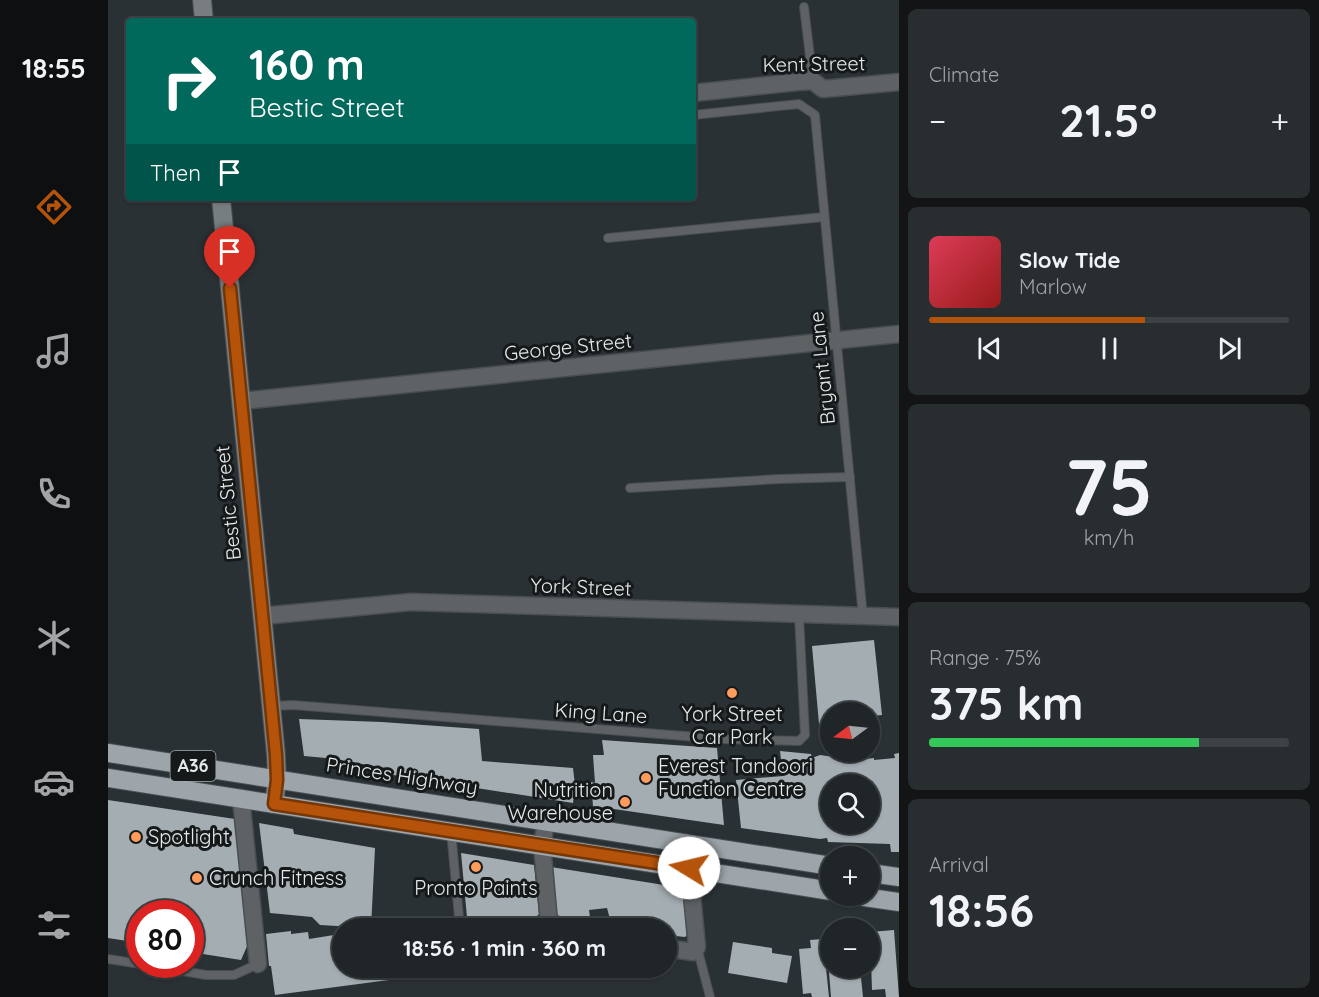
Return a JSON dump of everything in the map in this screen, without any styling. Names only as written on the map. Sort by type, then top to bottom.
[{"type":"highway","name":"Princes Highway","points":[[108,753],[820,864]]},
{"type":"highway","name":"A36","points":[[108,778],[820,889]]},
{"type":"highway","points":[[880,875],[899,878]]},
{"type":"highway","points":[[880,899],[899,902]]},
{"type":"main road","points":[[202,0],[204,18]]},
{"type":"main road","name":"Bestic Street","points":[[220,201],[272,706],[277,780],[274,804]]},
{"type":"street","name":"Kent Street","points":[[696,93],[813,81],[823,89],[899,82]]},
{"type":"street","name":"George Street","points":[[241,400],[899,334]]},
{"type":"street","name":"York Street","points":[[262,616],[411,602],[899,617]]},
{"type":"street","points":[[241,798],[258,964]]},
{"type":"street","points":[[546,822],[542,845],[549,918]]},
{"type":"street","points":[[677,950],[693,952],[697,947],[687,843]]},
{"type":"lane","points":[[804,7],[813,81]]},
{"type":"lane","name":"Kent Street","points":[[696,116],[799,104],[815,115]]},
{"type":"lane","name":"Bryant Lane","points":[[815,115],[862,617]]},
{"type":"lane","points":[[608,238],[824,217]]},
{"type":"lane","points":[[630,488],[769,479],[850,477]]},
{"type":"lane","name":"King Lane","points":[[272,706],[292,705],[722,739],[799,741],[805,735],[800,615]]},
{"type":"lane","points":[[451,831],[459,918]]},
{"type":"lane","points":[[697,947],[710,997]]},
{"type":"lane","points":[[108,959],[126,962]]},
{"type":"lane","points":[[204,975],[234,975],[258,964]]},
{"type":"building","points":[[874,640],[882,715],[880,715],[880,702],[820,702],[820,735],[812,646]]},
{"type":"building","points":[[299,719],[479,729],[482,761],[573,768],[575,785],[573,803],[387,774],[386,768],[304,756]]},
{"type":"building","points":[[602,740],[717,748],[724,825],[593,806],[591,782],[595,783],[593,755],[604,755]]},
{"type":"building","points":[[780,751],[811,754],[812,758],[820,755],[820,762],[880,762],[880,759],[895,758],[894,754],[899,753],[899,852],[891,852],[890,844],[828,842],[827,838],[820,839],[741,828],[736,780],[783,776]]},
{"type":"building","points":[[108,800],[235,819],[248,944],[241,960],[204,954],[204,900],[126,900],[126,941],[108,938]]},
{"type":"building","points":[[259,823],[293,829],[294,834],[375,848],[372,918],[332,918],[332,926],[320,925],[312,917],[270,913]]},
{"type":"building","points":[[461,853],[534,865],[539,914],[535,918],[467,918]]},
{"type":"building","points":[[551,867],[683,888],[688,934],[685,937],[677,936],[677,918],[610,918],[607,908],[589,910],[590,918],[559,918],[556,914]]},
{"type":"building","points":[[894,930],[899,997],[886,997],[885,989],[872,990],[872,978],[880,978],[880,931]]},
{"type":"building","points":[[291,931],[291,934],[308,932],[309,939],[332,935],[332,978],[389,978],[389,980],[275,995],[266,934]]},
{"type":"building","points":[[820,939],[820,978],[827,978],[829,997],[812,997],[811,993],[803,994],[799,949],[811,948],[810,940]]},
{"type":"building","points":[[733,942],[772,948],[772,953],[792,956],[787,983],[728,973]]},
{"type":"building","points":[[829,978],[861,978],[863,997],[831,997]]},
{"type":"place","name":"York Street Car Park","points":[[732,693]]},
{"type":"place","name":"Everest Tandoori Function Centre","points":[[646,778]]},
{"type":"place","name":"Nutrition Warehouse","points":[[625,802]]},
{"type":"place","name":"Spotlight","points":[[136,837]]},
{"type":"place","name":"Pronto Paints","points":[[476,867]]},
{"type":"place","name":"Crunch Fitness","points":[[197,878]]},
{"type":"route","points":[[230,288],[276,755],[277,780],[274,804],[689,868]]}]
